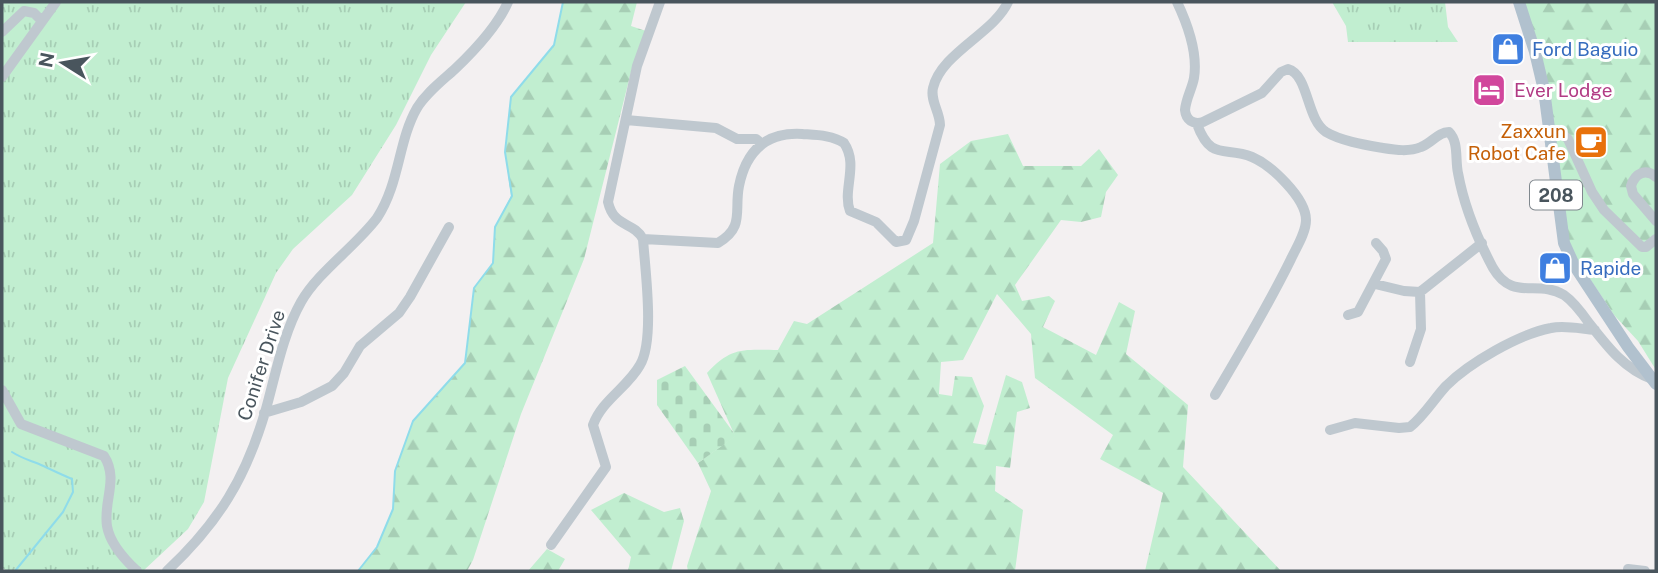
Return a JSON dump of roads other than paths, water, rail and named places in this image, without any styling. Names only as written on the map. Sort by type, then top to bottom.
[{"type":"main road","name":"208","points":[[1519,2],[1535,52],[1549,130],[1559,223],[1568,255],[1654,382]]},
{"type":"street","points":[[2,77],[56,2]]},
{"type":"street","name":"Conifer Drive","points":[[167,571],[220,514],[235,489],[249,458],[281,352],[302,300],[377,218],[387,203],[417,108],[429,92],[480,43],[508,2]]},
{"type":"street","points":[[551,545],[606,467],[594,430],[596,419],[641,364],[648,321],[643,239],[639,232],[617,220],[608,202],[637,66],[660,2]]},
{"type":"street","points":[[643,239],[718,243],[731,235],[739,214],[738,194],[742,177],[761,143],[780,134],[792,134],[827,136],[840,140],[850,154],[850,211],[876,222],[896,242],[906,240],[914,221],[940,125],[932,95],[935,82],[967,43],[1001,14],[1007,2]]},
{"type":"street","points":[[1177,2],[1192,47],[1195,66],[1185,110],[1188,118],[1197,124],[1203,137],[1214,149],[1253,158],[1287,185],[1297,195],[1306,219],[1304,231],[1280,280],[1214,395]]},
{"type":"street","points":[[2,32],[24,11],[34,13],[42,21]]},
{"type":"street","points":[[1197,124],[1262,93],[1281,72],[1288,69],[1297,74],[1320,126],[1335,136],[1381,148],[1409,150],[1426,145],[1442,133],[1449,132],[1455,141],[1457,171],[1465,204],[1493,267],[1508,286],[1562,294],[1627,367],[1654,382]]},
{"type":"street","points":[[626,120],[716,128],[737,139],[756,139],[761,143]]},
{"type":"street","points":[[1549,130],[1568,139],[1592,192],[1611,219],[1642,247],[1647,247],[1656,239]]},
{"type":"street","points":[[1656,177],[1649,172],[1643,172],[1631,186],[1633,194],[1656,220]]},
{"type":"street","points":[[264,413],[301,402],[331,386],[344,373],[360,346],[399,313],[449,227]]},
{"type":"street","points":[[1348,315],[1358,312],[1386,259],[1376,243]]},
{"type":"street","points":[[1375,284],[1420,292],[1482,243]]},
{"type":"street","points":[[1410,362],[1421,329],[1420,292]]},
{"type":"street","points":[[1330,430],[1355,423],[1409,427],[1467,368],[1501,348],[1550,328],[1595,330]]},
{"type":"street","points":[[2,390],[16,417],[27,428],[104,456],[110,466],[112,481],[106,517],[109,536],[123,558],[137,571]]},
{"type":"street","points":[[1628,569],[1645,571]]},
{"type":"waterway","points":[[358,571],[377,547],[393,509],[395,471],[413,421],[465,363],[474,288],[493,263],[495,227],[512,196],[505,152],[511,97],[554,45],[563,2]]},
{"type":"waterway","points":[[12,452],[72,479],[73,492],[63,512],[15,571]]},
{"type":"place","name":"Ford Baguio","points":[[1508,49]]},
{"type":"place","name":"Ever Lodge","points":[[1489,90]]},
{"type":"place","name":"Zaxxun Robot Cafe","points":[[1591,142]]},
{"type":"place","name":"Rapide","points":[[1555,268]]}]
